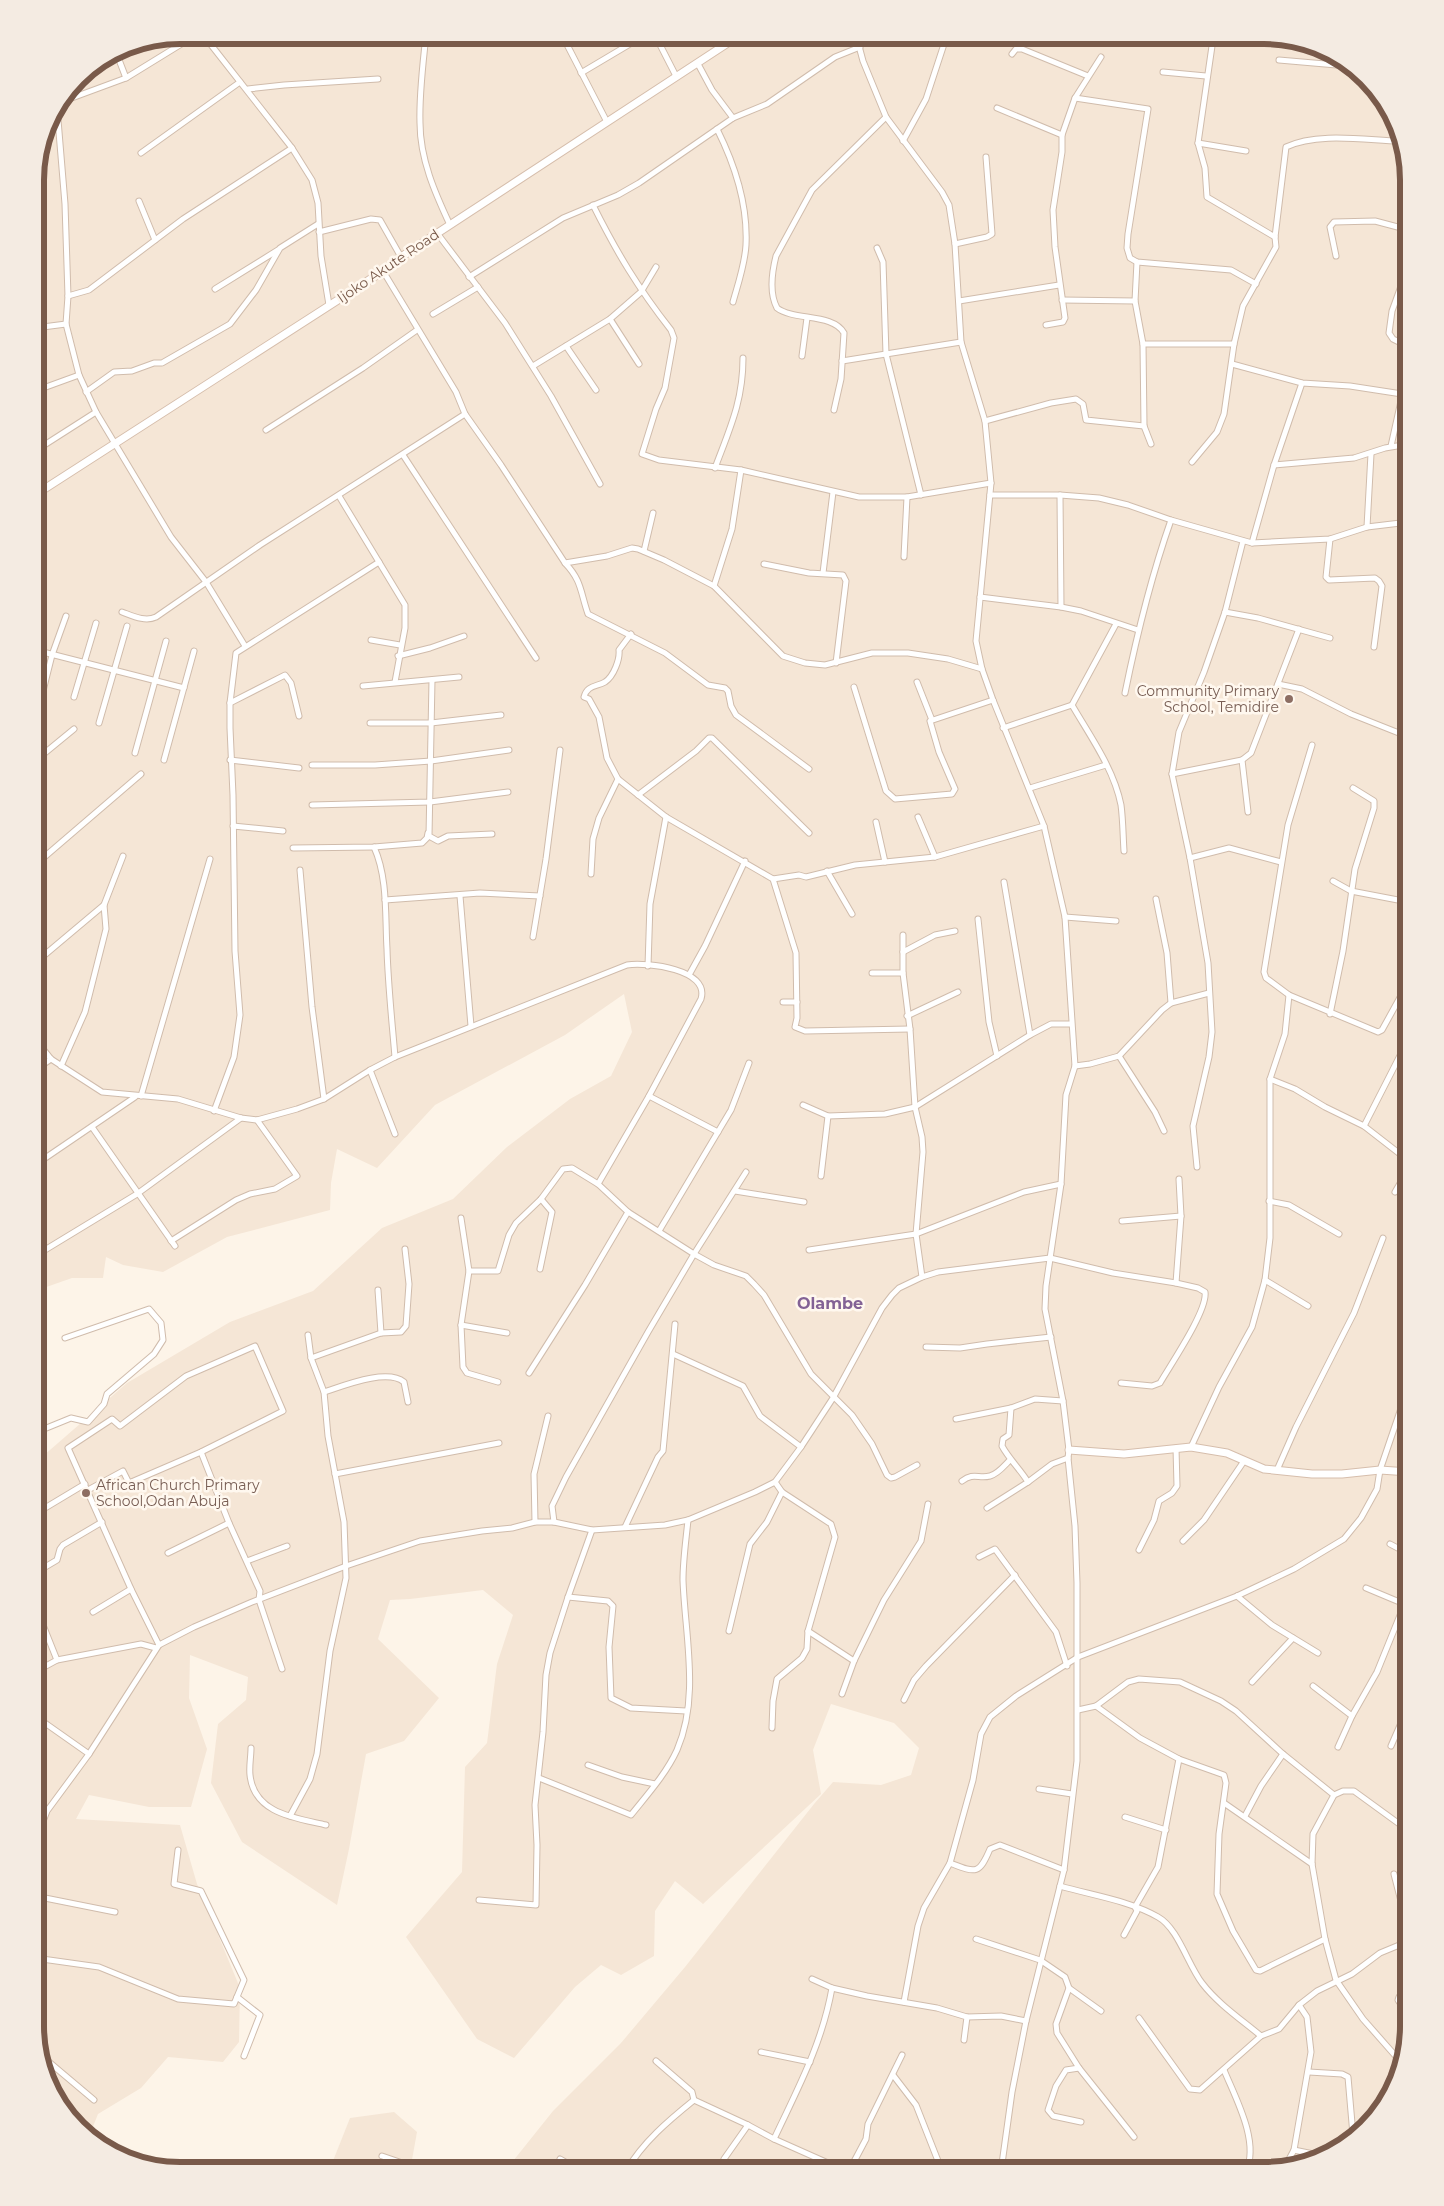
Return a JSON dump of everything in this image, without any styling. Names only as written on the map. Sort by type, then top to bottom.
[{"type":"main road","name":"Ijoko Akute Road","points":[[44,489],[383,270],[400,257],[727,44]]},
{"type":"main road","points":[[1069,1450],[1124,1454],[1191,1447],[1227,1453],[1264,1468],[1277,1470],[1312,1474],[1342,1474],[1380,1470],[1400,1471]]},
{"type":"street","points":[[71,98],[126,78],[181,44]]},
{"type":"street","points":[[210,44],[240,82],[248,89],[292,148],[312,180],[318,203],[318,224],[329,305]]},
{"type":"street","points":[[425,44],[420,124],[428,170],[450,225]]},
{"type":"street","points":[[566,44],[607,122]]},
{"type":"street","points":[[581,73],[630,44]]},
{"type":"street","points":[[660,44],[676,76]]},
{"type":"street","points":[[859,44],[863,61],[886,117],[942,192],[949,205],[955,244],[961,342],[985,421],[991,483],[976,642],[992,700],[1030,788],[1044,826],[1065,917],[1071,1024],[1076,1066],[1066,1095],[1061,1184],[1050,1258],[1045,1310],[1063,1401],[1075,1526],[1078,1657],[1077,1760],[1064,1870],[1026,2021],[1012,2092],[1002,2162]]},
{"type":"street","points":[[903,141],[926,100],[944,44]]},
{"type":"street","points":[[1212,44],[1198,143],[1205,168],[1207,196],[1275,237]]},
{"type":"street","points":[[470,277],[540,231],[618,195],[639,183],[733,118],[767,104],[835,57],[860,47]]},
{"type":"street","points":[[1012,54],[1016,49],[1022,49],[1088,76]]},
{"type":"street","points":[[1046,326],[1063,322],[1065,318],[1059,285],[1053,210],[1062,152],[1062,135],[1075,98],[1101,56]]},
{"type":"street","points":[[119,59],[126,78]]},
{"type":"street","points":[[1280,60],[1334,63]]},
{"type":"street","points":[[698,64],[712,90],[733,118]]},
{"type":"street","points":[[1163,72],[1206,76]]},
{"type":"street","points":[[248,89],[378,79]]},
{"type":"street","points":[[140,153],[240,82]]},
{"type":"street","points":[[1075,98],[1148,109],[1127,248],[1130,258],[1136,262],[1232,270],[1256,284]]},
{"type":"street","points":[[998,108],[1062,135]]},
{"type":"street","points":[[834,410],[842,361],[844,333],[841,328],[831,322],[779,310],[774,303],[772,276],[776,256],[812,190],[886,117]]},
{"type":"street","points":[[58,119],[65,204],[68,296],[66,324],[79,375],[96,412],[170,538],[206,582],[245,646]]},
{"type":"street","points":[[717,129],[731,156],[738,178],[745,225],[746,246],[733,302]]},
{"type":"street","points":[[1192,462],[1217,432],[1224,414],[1234,344],[1243,306],[1276,246],[1275,237],[1286,147],[1300,141],[1319,138],[1395,141]]},
{"type":"street","points":[[1198,143],[1246,151]]},
{"type":"street","points":[[68,296],[89,290],[155,240],[292,148]]},
{"type":"street","points":[[955,244],[987,237],[992,234],[986,157]]},
{"type":"street","points":[[140,200],[155,240]]},
{"type":"street","points":[[594,205],[613,245],[641,292],[671,330],[674,338],[665,388],[656,409],[642,454],[659,460],[741,470],[859,497],[921,495],[991,483]]},
{"type":"street","points":[[319,232],[372,219],[380,220],[400,257]]},
{"type":"street","points":[[1336,256],[1330,227],[1334,222],[1375,221],[1400,228]]},
{"type":"street","points":[[215,289],[318,224]]},
{"type":"street","points":[[438,233],[505,323],[600,484]]},
{"type":"street","points":[[86,392],[114,372],[132,371],[162,363],[230,324],[256,290],[280,248]]},
{"type":"street","points":[[877,248],[883,262],[886,354],[921,495]]},
{"type":"street","points":[[1136,262],[1135,301],[1143,344],[1144,426],[1151,444]]},
{"type":"street","points":[[532,366],[610,319],[641,292],[656,267]]},
{"type":"street","points":[[383,270],[417,330],[456,392],[465,414],[565,563],[574,573],[581,586],[588,614],[631,634],[665,653],[708,685],[724,688],[728,691],[731,706],[736,715],[809,769]]},
{"type":"street","points":[[959,300],[1059,285]]},
{"type":"street","points":[[433,314],[478,287]]},
{"type":"street","points":[[1400,289],[1392,311],[1389,333],[1393,339],[1400,342]]},
{"type":"street","points":[[1062,300],[1135,301]]},
{"type":"street","points":[[802,356],[807,318]]},
{"type":"street","points":[[610,319],[639,364]]},
{"type":"street","points":[[44,327],[66,324]]},
{"type":"street","points":[[266,430],[363,368],[417,330]]},
{"type":"street","points":[[842,361],[961,342]]},
{"type":"street","points":[[1143,344],[1234,344]]},
{"type":"street","points":[[566,346],[596,390]]},
{"type":"street","points":[[716,468],[738,406],[743,383],[743,358]]},
{"type":"street","points":[[1232,364],[1302,383],[1350,386],[1400,394]]},
{"type":"street","points":[[44,388],[79,375]]},
{"type":"street","points":[[1252,543],[1274,465],[1302,383]]},
{"type":"street","points":[[985,421],[1076,399],[1083,404],[1086,420],[1144,426]]},
{"type":"street","points":[[1391,446],[1400,403]]},
{"type":"street","points":[[44,445],[96,412]]},
{"type":"street","points":[[122,612],[150,620],[160,615],[260,545],[465,414]]},
{"type":"street","points":[[1274,465],[1324,462],[1371,454],[1391,446],[1400,445]]},
{"type":"street","points":[[403,454],[536,658]]},
{"type":"street","points":[[1367,527],[1371,454]]},
{"type":"street","points":[[714,586],[732,529],[741,470]]},
{"type":"street","points":[[822,573],[833,492]]},
{"type":"street","points":[[990,495],[1060,495],[1099,498],[1151,511],[1172,520],[1252,543],[1330,539],[1367,527],[1400,523]]},
{"type":"street","points":[[1060,495],[1061,607]]},
{"type":"street","points":[[339,496],[405,605],[405,628],[400,645],[395,682]]},
{"type":"street","points":[[904,557],[907,496]]},
{"type":"street","points":[[644,552],[653,513]]},
{"type":"street","points":[[1125,693],[1138,630],[1157,558],[1172,520]]},
{"type":"street","points":[[1330,539],[1326,577],[1330,580],[1375,578],[1380,581],[1382,586],[1374,647]]},
{"type":"street","points":[[1197,1167],[1193,1126],[1211,1040],[1209,993],[1204,931],[1172,774],[1179,732],[1204,672],[1225,612],[1244,541]]},
{"type":"street","points":[[565,563],[607,556],[632,548],[644,552],[714,586],[783,656],[805,663],[825,665],[872,653],[908,653],[948,659],[982,669]]},
{"type":"street","points":[[214,1111],[234,1057],[240,1015],[235,951],[230,760],[230,703],[234,657],[238,650],[379,562]]},
{"type":"street","points":[[764,564],[808,573],[844,575],[846,580],[836,663]]},
{"type":"street","points":[[980,597],[1061,607],[1080,611],[1138,630]]},
{"type":"street","points":[[1225,612],[1258,618],[1330,638]]},
{"type":"street","points":[[44,688],[52,655],[66,616]]},
{"type":"street","points":[[74,698],[96,623]]},
{"type":"street","points":[[1004,728],[1072,705],[1116,624]]},
{"type":"street","points":[[99,723],[127,626]]},
{"type":"street","points":[[1172,774],[1242,760],[1252,752],[1299,629]]},
{"type":"street","points":[[631,634],[619,650],[620,658],[610,676],[605,682],[592,686],[586,691],[584,697],[589,699],[599,716],[607,758],[618,779],[666,817],[773,879],[799,875],[806,877],[827,871],[885,862],[935,857],[1044,826]]},
{"type":"street","points":[[398,656],[430,648],[464,636]]},
{"type":"street","points":[[371,640],[400,645]]},
{"type":"street","points":[[135,753],[166,641]]},
{"type":"street","points":[[164,760],[194,651]]},
{"type":"street","points":[[44,653],[113,672],[184,688]]},
{"type":"street","points":[[230,703],[285,675],[291,683],[299,716]]},
{"type":"street","points":[[363,686],[459,677]]},
{"type":"street","points":[[432,680],[430,836],[438,841],[448,836],[492,834]]},
{"type":"street","points":[[854,688],[886,791],[890,796],[895,798],[952,794],[954,788],[939,752],[930,722],[932,720],[917,682]]},
{"type":"street","points":[[1278,684],[1302,689],[1350,714],[1400,733]]},
{"type":"street","points":[[932,720],[992,700]]},
{"type":"street","points":[[1072,705],[1106,766],[1121,804],[1124,851]]},
{"type":"street","points":[[370,723],[431,723],[501,715]]},
{"type":"street","points":[[44,754],[74,729]]},
{"type":"street","points":[[638,795],[696,751],[709,738],[712,738],[809,833]]},
{"type":"street","points":[[1312,745],[1288,825],[1264,972],[1266,978],[1289,995],[1330,1014],[1378,1032],[1382,1030],[1400,997]]},
{"type":"street","points":[[312,764],[375,765],[431,761],[509,750]]},
{"type":"street","points":[[533,936],[560,750]]},
{"type":"street","points":[[230,760],[299,768]]},
{"type":"street","points":[[1242,760],[1248,812]]},
{"type":"street","points":[[1030,788],[1106,766]]},
{"type":"street","points":[[44,856],[141,774]]},
{"type":"street","points":[[591,874],[593,839],[599,818],[618,779]]},
{"type":"street","points":[[1330,1014],[1343,952],[1355,869],[1374,808],[1374,801],[1353,788]]},
{"type":"street","points":[[312,805],[430,802],[508,792]]},
{"type":"street","points":[[648,966],[650,904],[666,817]]},
{"type":"street","points":[[918,817],[935,857]]},
{"type":"street","points":[[876,822],[885,862]]},
{"type":"street","points":[[293,848],[374,847],[422,843],[427,838],[430,825]]},
{"type":"street","points":[[233,826],[283,831]]},
{"type":"street","points":[[374,847],[380,859],[385,900],[386,950],[396,1057]]},
{"type":"street","points":[[1190,858],[1229,848],[1281,862]]},
{"type":"street","points":[[62,1066],[85,1012],[106,929],[104,905],[123,856]]},
{"type":"street","points":[[44,1159],[138,1096],[210,859]]},
{"type":"street","points":[[689,975],[705,946],[744,861]]},
{"type":"street","points":[[300,870],[312,1007],[324,1099]]},
{"type":"street","points":[[827,871],[852,914]]},
{"type":"street","points":[[773,879],[796,953],[795,1027],[800,1031],[910,1029]]},
{"type":"street","points":[[1333,881],[1351,891],[1398,900],[1400,899]]},
{"type":"street","points":[[1004,882],[1030,1035]]},
{"type":"street","points":[[385,900],[504,893],[540,896]]},
{"type":"street","points":[[460,896],[471,1026]]},
{"type":"street","points":[[1156,899],[1167,953],[1171,1003]]},
{"type":"street","points":[[44,955],[104,905]]},
{"type":"street","points":[[1065,917],[1116,921]]},
{"type":"street","points":[[978,919],[989,1022],[997,1056]]},
{"type":"street","points":[[904,952],[935,935],[955,930]]},
{"type":"street","points":[[903,935],[903,973],[910,1029],[916,1107],[923,1152],[916,1234],[922,1277]]},
{"type":"street","points":[[44,1050],[51,1059],[102,1092],[178,1099],[214,1111],[257,1120],[324,1099],[370,1070],[396,1057],[615,969],[636,964],[689,975],[699,981],[703,992],[701,999],[649,1096],[598,1184]]},
{"type":"street","points":[[872,973],[903,973]]},
{"type":"street","points":[[907,1016],[958,992]]},
{"type":"street","points":[[1076,1066],[1119,1056],[1162,1010],[1171,1003],[1209,993]]},
{"type":"street","points":[[1191,1447],[1219,1387],[1252,1327],[1266,1280],[1270,1238],[1270,1078],[1285,1034],[1289,995]]},
{"type":"street","points":[[782,1002],[796,1002]]},
{"type":"street","points":[[803,1105],[828,1116],[885,1114],[916,1107],[1030,1035],[1051,1024],[1071,1024]]},
{"type":"street","points":[[1364,1126],[1400,1053]]},
{"type":"street","points":[[1119,1056],[1155,1112],[1164,1131]]},
{"type":"street","points":[[44,1064],[51,1059]]},
{"type":"street","points":[[659,1231],[731,1110],[749,1063]]},
{"type":"street","points":[[370,1070],[395,1134]]},
{"type":"street","points":[[1270,1078],[1295,1089],[1325,1107],[1364,1126],[1400,1154]]},
{"type":"street","points":[[649,1096],[718,1132]]},
{"type":"street","points":[[821,1176],[828,1116]]},
{"type":"street","points":[[44,1251],[137,1194],[241,1118]]},
{"type":"street","points":[[171,1241],[236,1200],[250,1194],[275,1189],[297,1176],[257,1120]]},
{"type":"street","points":[[92,1127],[175,1246]]},
{"type":"street","points":[[469,1271],[498,1271],[512,1229],[521,1217],[540,1199],[560,1173],[566,1168],[572,1168],[598,1184],[628,1212],[694,1254],[714,1265],[746,1276],[764,1295],[811,1374],[852,1415],[890,1478],[917,1465]]},
{"type":"street","points":[[554,1522],[552,1506],[566,1477],[694,1254],[746,1172]]},
{"type":"street","points":[[1176,1282],[1181,1216],[1179,1180]]},
{"type":"street","points":[[1395,1192],[1400,1183]]},
{"type":"street","points":[[809,1250],[916,1234],[1024,1192],[1061,1184]]},
{"type":"street","points":[[735,1191],[804,1202]]},
{"type":"street","points":[[540,1199],[552,1212],[540,1269]]},
{"type":"street","points":[[1269,1201],[1289,1206],[1339,1234]]},
{"type":"street","points":[[529,1373],[585,1285],[628,1212]]},
{"type":"street","points":[[1122,1221],[1181,1216]]},
{"type":"street","points":[[461,1218],[469,1271],[461,1325],[464,1371],[498,1382]]},
{"type":"street","points":[[1277,1470],[1296,1427],[1350,1321],[1383,1238]]},
{"type":"street","points":[[311,1358],[380,1333],[401,1332],[406,1326],[409,1284],[405,1249]]},
{"type":"street","points":[[44,1819],[47,1811],[89,1754],[158,1647],[194,1627],[346,1566],[420,1541],[482,1530],[512,1528],[535,1522],[554,1522],[592,1530],[665,1525],[688,1520],[745,1497],[774,1482],[801,1447],[833,1398],[882,1308],[900,1288],[922,1277],[938,1272],[1050,1258],[1113,1273],[1176,1282],[1205,1292],[1206,1299],[1195,1323],[1160,1383],[1152,1386],[1121,1383]]},
{"type":"street","points":[[1266,1280],[1308,1306]]},
{"type":"street","points":[[378,1290],[380,1333]]},
{"type":"street","points":[[44,1430],[71,1418],[88,1422],[104,1404],[107,1394],[154,1354],[163,1340],[161,1323],[149,1309],[65,1338]]},
{"type":"street","points":[[625,1527],[658,1457],[663,1451],[675,1324]]},
{"type":"street","points":[[461,1325],[507,1334]]},
{"type":"street","points":[[290,1816],[310,1779],[318,1754],[330,1651],[346,1578],[344,1522],[335,1474],[324,1392],[311,1358],[308,1335]]},
{"type":"street","points":[[926,1347],[960,1348],[1051,1337]]},
{"type":"street","points":[[88,1490],[123,1471],[129,1483],[201,1452],[283,1411],[256,1346],[186,1376],[155,1397],[120,1426],[112,1419],[68,1448],[158,1647]]},
{"type":"street","points":[[673,1354],[742,1386],[760,1416],[801,1447]]},
{"type":"street","points":[[324,1392],[362,1380],[393,1376],[404,1382],[408,1402]]},
{"type":"street","points":[[956,1419],[1011,1408],[1035,1399],[1063,1401]]},
{"type":"street","points":[[1011,1408],[1009,1435],[1003,1439],[1002,1446],[1010,1460],[1028,1482]]},
{"type":"street","points":[[904,2002],[918,1926],[924,1908],[950,1863],[973,1780],[981,1734],[984,1725],[990,1717],[1016,1696],[1067,1666],[1078,1657],[1237,1596],[1294,1569],[1344,1539],[1356,1525],[1377,1489],[1380,1470],[1400,1411]]},
{"type":"street","points":[[535,1522],[534,1474],[548,1416]]},
{"type":"street","points":[[335,1474],[499,1443]]},
{"type":"street","points":[[1139,1550],[1154,1520],[1159,1501],[1172,1493],[1178,1486],[1176,1448]]},
{"type":"street","points":[[201,1452],[229,1523],[260,1591],[259,1600],[282,1669]]},
{"type":"street","points":[[987,1508],[1052,1464],[1068,1458]]},
{"type":"street","points":[[962,1481],[970,1475],[989,1476],[998,1472],[1010,1460]]},
{"type":"street","points":[[1183,1541],[1204,1520],[1244,1461]]},
{"type":"street","points":[[772,1728],[773,1701],[777,1679],[802,1658],[807,1649],[808,1631],[834,1544],[834,1531],[831,1524],[782,1492],[774,1482]]},
{"type":"street","points":[[44,1508],[84,1484]]},
{"type":"street","points":[[729,1631],[750,1544],[767,1522],[782,1492]]},
{"type":"street","points":[[842,1694],[854,1661],[884,1600],[921,1541],[928,1504]]},
{"type":"street","points":[[539,1778],[631,1815],[655,1784],[677,1750],[686,1711],[689,1673],[683,1578],[688,1520]]},
{"type":"street","points":[[44,1569],[58,1560],[60,1549],[63,1545],[102,1522]]},
{"type":"street","points":[[168,1552],[229,1523]]},
{"type":"street","points":[[479,1900],[536,1905],[538,1854],[535,1805],[539,1778],[546,1675],[550,1653],[592,1530]]},
{"type":"street","points":[[1390,1544],[1400,1549]]},
{"type":"street","points":[[247,1561],[287,1546]]},
{"type":"street","points":[[979,1557],[995,1549],[1056,1632],[1067,1666]]},
{"type":"street","points":[[904,1700],[914,1680],[926,1666],[1015,1575]]},
{"type":"street","points":[[1366,1588],[1400,1601]]},
{"type":"street","points":[[93,1612],[131,1589]]},
{"type":"street","points":[[1237,1596],[1272,1625],[1318,1653]]},
{"type":"street","points":[[568,1597],[608,1601],[612,1606],[609,1647],[611,1698],[631,1708],[686,1711]]},
{"type":"street","points":[[1338,1747],[1352,1716],[1377,1672],[1392,1629],[1400,1616]]},
{"type":"street","points":[[44,1628],[57,1660]]},
{"type":"street","points":[[808,1631],[854,1661]]},
{"type":"street","points":[[1252,1682],[1293,1638]]},
{"type":"street","points":[[44,1667],[57,1660],[141,1644],[158,1647]]},
{"type":"street","points":[[1078,1710],[1096,1706],[1128,1682],[1139,1679],[1180,1682],[1230,1706],[1334,1795]]},
{"type":"street","points":[[1313,1686],[1352,1716]]},
{"type":"street","points":[[1096,1706],[1140,1738],[1179,1759],[1224,1775],[1226,1783],[1219,1834],[1217,1894],[1233,1931],[1251,1965],[1260,1971],[1326,1939]]},
{"type":"street","points":[[44,1722],[89,1754]]},
{"type":"street","points":[[1391,1746],[1400,1726]]},
{"type":"street","points":[[251,1748],[250,1775],[256,1795],[272,1810],[326,1825]]},
{"type":"street","points":[[1245,1816],[1261,1786],[1284,1754]]},
{"type":"street","points":[[1124,1935],[1137,1912],[1135,1907],[1158,1867],[1179,1759]]},
{"type":"street","points":[[588,1765],[622,1777],[655,1784]]},
{"type":"street","points":[[1039,1789],[1072,1794]]},
{"type":"street","points":[[1397,2057],[1363,2019],[1336,1980],[1312,1864],[1312,1834],[1334,1795],[1343,1791],[1354,1791],[1400,1823]]},
{"type":"street","points":[[1224,1802],[1312,1864]]},
{"type":"street","points":[[1125,1818],[1166,1830]]},
{"type":"street","points":[[950,1863],[967,1869],[978,1869],[982,1867],[990,1849],[1000,1845],[1064,1870]]},
{"type":"street","points":[[44,1959],[99,1967],[178,1999],[234,2004],[244,1980],[201,1891],[174,1884],[178,1850]]},
{"type":"street","points":[[1394,1874],[1400,1897]]},
{"type":"street","points":[[1060,1886],[1135,1907],[1164,1921],[1201,1982],[1261,2036]]},
{"type":"street","points":[[44,1898],[115,1912]]},
{"type":"street","points":[[976,1939],[1040,1960],[1064,1977],[1069,1988],[1101,2011]]},
{"type":"street","points":[[1139,2018],[1190,2089],[1200,2090],[1261,2036],[1279,2029],[1299,2005],[1316,1990],[1352,1974],[1380,1953],[1400,1945]]},
{"type":"street","points":[[812,1979],[832,1988],[938,2008],[967,2017],[1000,2016],[1026,2021]]},
{"type":"street","points":[[774,2139],[824,2028],[832,1988]]},
{"type":"street","points":[[1069,1988],[1056,2028],[1079,2068],[1134,2137]]},
{"type":"street","points":[[237,1997],[260,2015],[244,2056]]},
{"type":"street","points":[[1289,2160],[1294,2150],[1311,2052],[1308,2022],[1299,2005]]},
{"type":"street","points":[[964,2040],[967,2017]]},
{"type":"street","points":[[761,2052],[810,2062]]},
{"type":"street","points":[[853,2162],[866,2139],[868,2124],[902,2055]]},
{"type":"street","points":[[48,2061],[94,2100]]},
{"type":"street","points":[[656,2061],[692,2092],[694,2100]]},
{"type":"street","points":[[1079,2068],[1066,2070],[1056,2086],[1048,2110],[1053,2116],[1081,2122]]},
{"type":"street","points":[[1224,2070],[1247,2127],[1250,2143],[1249,2162]]},
{"type":"street","points":[[1309,2072],[1342,2074],[1348,2077],[1353,2130]]},
{"type":"street","points":[[893,2075],[916,2105],[938,2162]]},
{"type":"street","points":[[694,2100],[748,2124],[774,2139],[827,2162]]},
{"type":"street","points":[[631,2162],[636,2153],[668,2120],[694,2100]]},
{"type":"street","points":[[724,2158],[748,2124]]},
{"type":"street","points":[[1294,2150],[1312,2154]]},
{"type":"street","points":[[382,2156],[399,2162]]},
{"type":"street","points":[[560,2159],[565,2162]]},
{"type":"shaded area","points":[[179,44],[1273,44],[1300,48],[1317,54],[1332,62],[1361,83],[1382,112],[1390,127],[1396,144],[1400,179],[1400,2027],[1396,2062],[1390,2079],[1382,2094],[1361,2123],[1332,2144],[1317,2152],[1300,2158],[1265,2162],[512,2162],[553,2111],[621,2043],[685,1967],[833,1782],[881,1785],[911,1775],[919,1748],[894,1723],[831,1704],[813,1750],[821,1794],[703,1904],[675,1881],[655,1911],[654,1956],[621,1975],[601,1965],[575,1987],[514,2058],[477,2039],[406,1937],[462,1872],[465,1767],[487,1743],[497,1664],[513,1615],[483,1590],[390,1600],[378,1639],[439,1698],[404,1741],[366,1754],[337,1905],[242,1842],[211,1783],[218,1724],[246,1700],[248,1677],[190,1655],[189,1698],[207,1749],[191,1807],[149,1807],[89,1795],[76,1819],[180,1825],[197,1884],[240,1988],[239,2042],[223,2062],[168,2057],[141,2088],[98,2114],[92,2130],[83,2123],[62,2094],[48,2062],[45,2044],[44,1455],[127,1383],[230,1322],[313,1291],[382,1228],[453,1199],[507,1147],[570,1099],[611,1076],[632,1032],[624,994],[565,1035],[435,1105],[377,1168],[337,1149],[331,1183],[330,1210],[227,1237],[163,1272],[123,1265],[106,1257],[103,1278],[72,1278],[44,1288],[44,171],[48,144],[54,127],[62,112],[83,83],[104,67],[127,54],[153,46]]},
{"type":"shaded area","points":[[394,2112],[417,2132],[412,2162],[333,2162],[350,2118]]},
{"type":"place","name":"Community Primary School, Temidire","points":[[1289,699]]},
{"type":"place","name":"African Church Primary School,Odan Abuja","points":[[86,1493]]},
{"type":"district","name":"Olambe","points":[[830,1303]]}]
